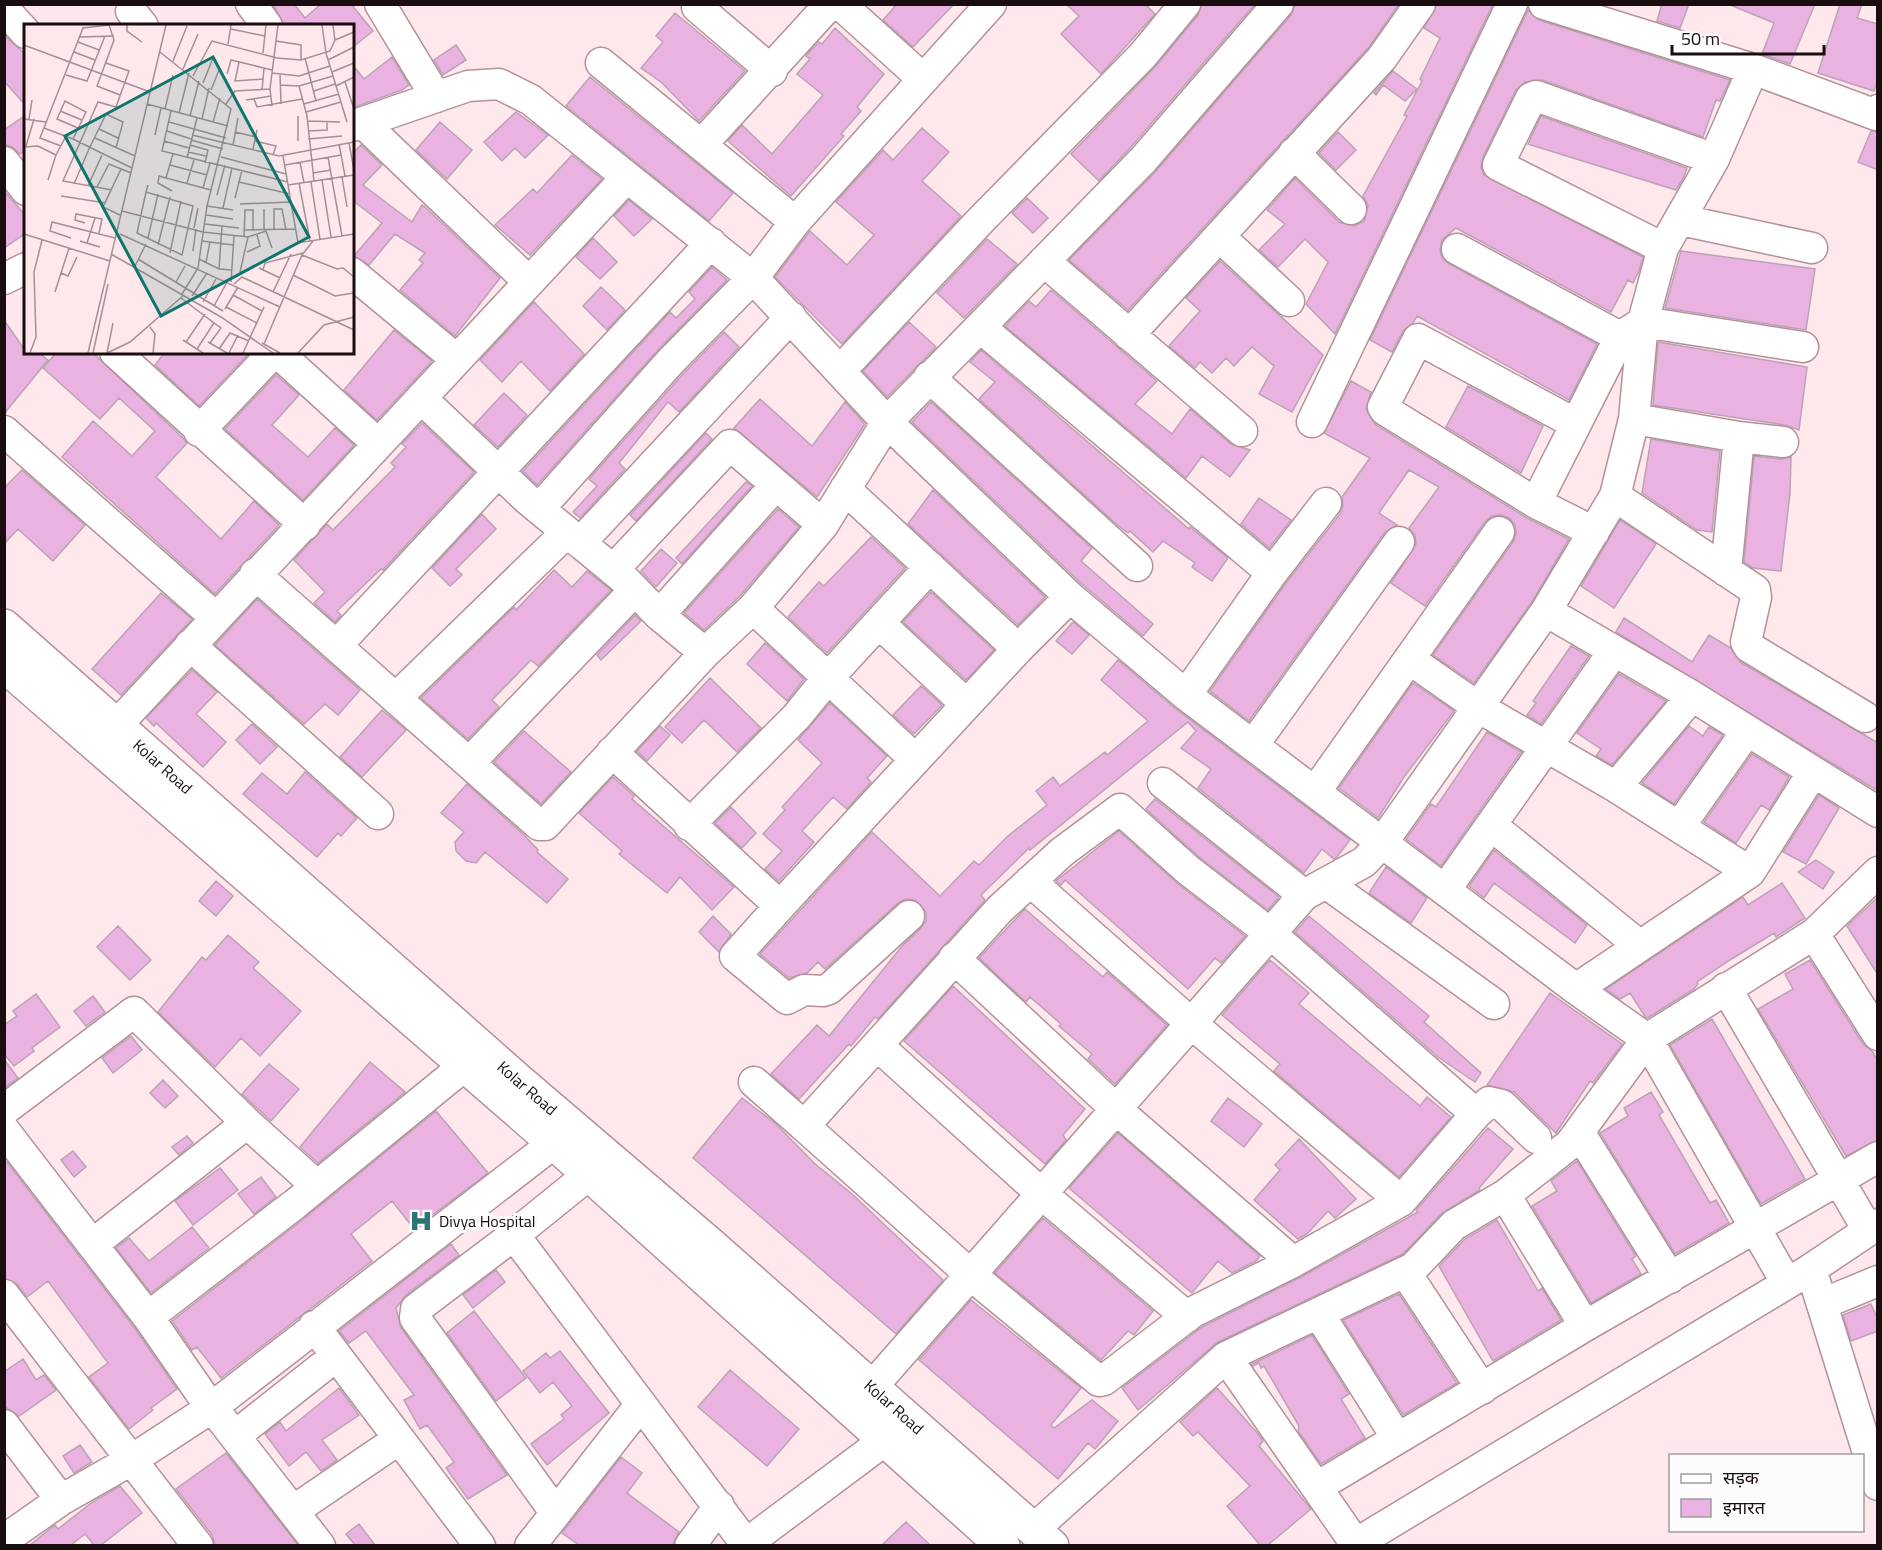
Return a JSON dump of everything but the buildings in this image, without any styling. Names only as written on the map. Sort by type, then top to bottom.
[{"type":"main road","name":"Kolar Road","points":[[4,626],[107,735],[464,1067],[554,1143],[587,1176],[1003,1545]]},
{"type":"main road","name":"Kolar Road","points":[[5,666],[107,735],[518,1080],[1043,1537]]},
{"type":"street","points":[[251,4],[266,24]]},
{"type":"street","points":[[380,4],[436,97]]},
{"type":"street","points":[[702,144],[830,4]]},
{"type":"street","points":[[539,509],[670,362],[753,278],[795,222],[922,78],[991,4]]},
{"type":"street","points":[[841,370],[980,221],[1143,55],[1185,4]]},
{"type":"street","points":[[255,574],[542,826],[705,653],[753,608],[822,525],[887,422],[1143,159],[1278,4]]},
{"type":"street","points":[[1129,335],[1382,58],[1420,4]]},
{"type":"street","points":[[1312,422],[1512,4]]},
{"type":"street","points":[[1544,4],[1753,69],[1875,115],[1878,110]]},
{"type":"street","points":[[698,7],[771,71]]},
{"type":"street","points":[[4,9],[24,31]]},
{"type":"street","points":[[858,10],[922,78]]},
{"type":"street","points":[[601,63],[795,222]]},
{"type":"street","points":[[1536,503],[1574,423],[1632,329],[1663,248],[1714,159],[1753,69]]},
{"type":"street","points":[[528,281],[358,125],[468,86],[499,84],[531,100],[753,278],[887,422],[1070,597],[1186,695],[1254,744],[1575,989],[1647,1039],[1755,1228],[1799,1275],[1822,1305],[1878,1485]]},
{"type":"street","points":[[1663,248],[1498,165],[1531,98],[1536,96],[1714,159]]},
{"type":"street","points":[[1294,153],[1351,209]]},
{"type":"street","points":[[4,162],[24,187]]},
{"type":"street","points":[[107,735],[627,177]]},
{"type":"street","points":[[1681,220],[1812,248]]},
{"type":"street","points":[[1220,237],[1289,301]]},
{"type":"street","points":[[337,645],[711,243]]},
{"type":"street","points":[[1457,249],[1632,329],[1803,347]]},
{"type":"street","points":[[1044,261],[1242,431]]},
{"type":"street","points":[[4,279],[24,269]]},
{"type":"street","points":[[354,275],[456,359]]},
{"type":"street","points":[[396,698],[573,538],[698,417],[791,317]]},
{"type":"street","points":[[980,327],[1272,573]]},
{"type":"street","points":[[851,1411],[1271,934],[1315,889],[1364,862],[1382,843],[1546,611],[1615,496],[1634,419],[1632,329]]},
{"type":"street","points":[[1574,423],[1418,339],[1383,407],[1385,411],[1536,503],[1594,532]]},
{"type":"street","points":[[117,354],[199,431],[305,525]]},
{"type":"street","points":[[199,431],[274,354]]},
{"type":"street","points":[[278,354],[378,444]]},
{"type":"street","points":[[929,377],[1137,566]]},
{"type":"street","points":[[421,398],[539,509],[613,570],[659,615],[705,653]]},
{"type":"street","points":[[698,417],[822,525]]},
{"type":"street","points":[[1634,419],[1783,442]]},
{"type":"street","points":[[4,431],[215,617]]},
{"type":"street","points":[[1726,571],[1738,436]]},
{"type":"street","points":[[613,570],[730,445]]},
{"type":"street","points":[[659,615],[775,486]]},
{"type":"street","points":[[845,489],[1018,649]]},
{"type":"street","points":[[1615,496],[1757,593],[1746,642],[1749,647],[1865,717]]},
{"type":"street","points":[[1186,695],[1272,573],[1326,503]]},
{"type":"street","points":[[1315,792],[1499,532]]},
{"type":"street","points":[[1254,744],[1400,542]]},
{"type":"street","points":[[689,825],[797,716],[827,678],[930,567]]},
{"type":"street","points":[[469,763],[635,590]]},
{"type":"street","points":[[909,916],[829,989],[804,990],[787,999],[735,956],[966,704],[1070,597]]},
{"type":"street","points":[[753,608],[915,759]]},
{"type":"street","points":[[1546,611],[1692,696],[1878,812]]},
{"type":"street","points":[[879,622],[966,704]]},
{"type":"street","points":[[190,645],[378,814]]},
{"type":"street","points":[[1444,890],[1614,651]]},
{"type":"street","points":[[1409,659],[1478,707],[1616,786],[1750,872]]},
{"type":"street","points":[[1616,786],[1692,696]]},
{"type":"street","points":[[1679,827],[1747,731]]},
{"type":"street","points":[[612,752],[780,906]]},
{"type":"street","points":[[1575,989],[1750,872],[1813,772]]},
{"type":"street","points":[[1163,783],[1315,889],[1494,1004]]},
{"type":"street","points":[[804,1126],[954,958],[1030,881],[1062,852],[1120,809],[1188,870],[1271,934],[1476,1114]]},
{"type":"street","points":[[1491,825],[1640,946]]},
{"type":"street","points":[[1043,1537],[1226,1357],[1406,1273],[1454,1225],[1505,1195],[1570,1144],[1647,1039],[1814,934],[1878,872]]},
{"type":"street","points":[[1030,881],[1192,1024],[1401,1200]]},
{"type":"street","points":[[1814,934],[1878,1035]]},
{"type":"street","points":[[954,958],[1117,1110],[1293,1262]]},
{"type":"street","points":[[1226,1357],[1317,1486],[1353,1544],[1799,1275],[1873,1227],[1839,1181],[1726,988]]},
{"type":"street","points":[[4,1110],[134,1012],[247,1123],[317,1186]]},
{"type":"street","points":[[877,1045],[1043,1195],[1187,1317]]},
{"type":"street","points":[[148,1317],[317,1186],[464,1067]]},
{"type":"street","points":[[754,1082],[972,1276],[1099,1381],[1104,1380],[1187,1317],[1293,1262],[1401,1200],[1489,1102],[1502,1105],[1536,1138]]},
{"type":"street","points":[[93,1244],[247,1123]]},
{"type":"street","points":[[4,1130],[148,1317],[212,1408],[320,1545]]},
{"type":"street","points":[[1579,1132],[1670,1278]]},
{"type":"street","points":[[5,1543],[61,1500],[133,1459],[212,1408],[314,1326],[554,1143]]},
{"type":"street","points":[[1317,1486],[1585,1326],[1878,1157]]},
{"type":"street","points":[[555,1512],[415,1318],[416,1309],[587,1176]]},
{"type":"street","points":[[1505,1195],[1585,1326]]},
{"type":"street","points":[[514,1235],[746,1545],[884,1441]]},
{"type":"street","points":[[1406,1273],[1482,1389]]},
{"type":"street","points":[[1822,1305],[1878,1281]]},
{"type":"street","points":[[4,1295],[198,1545]]},
{"type":"street","points":[[1319,1314],[1397,1438]]},
{"type":"street","points":[[314,1326],[480,1545]]},
{"type":"street","points":[[234,1436],[336,1356]]},
{"type":"street","points":[[530,1545],[641,1404]]},
{"type":"street","points":[[4,1425],[61,1500]]},
{"type":"street","points":[[293,1511],[399,1439]]},
{"type":"street","points":[[690,1545],[719,1506]]},
{"type":"place","name":"Divya Hospital","points":[[421,1221]]}]
